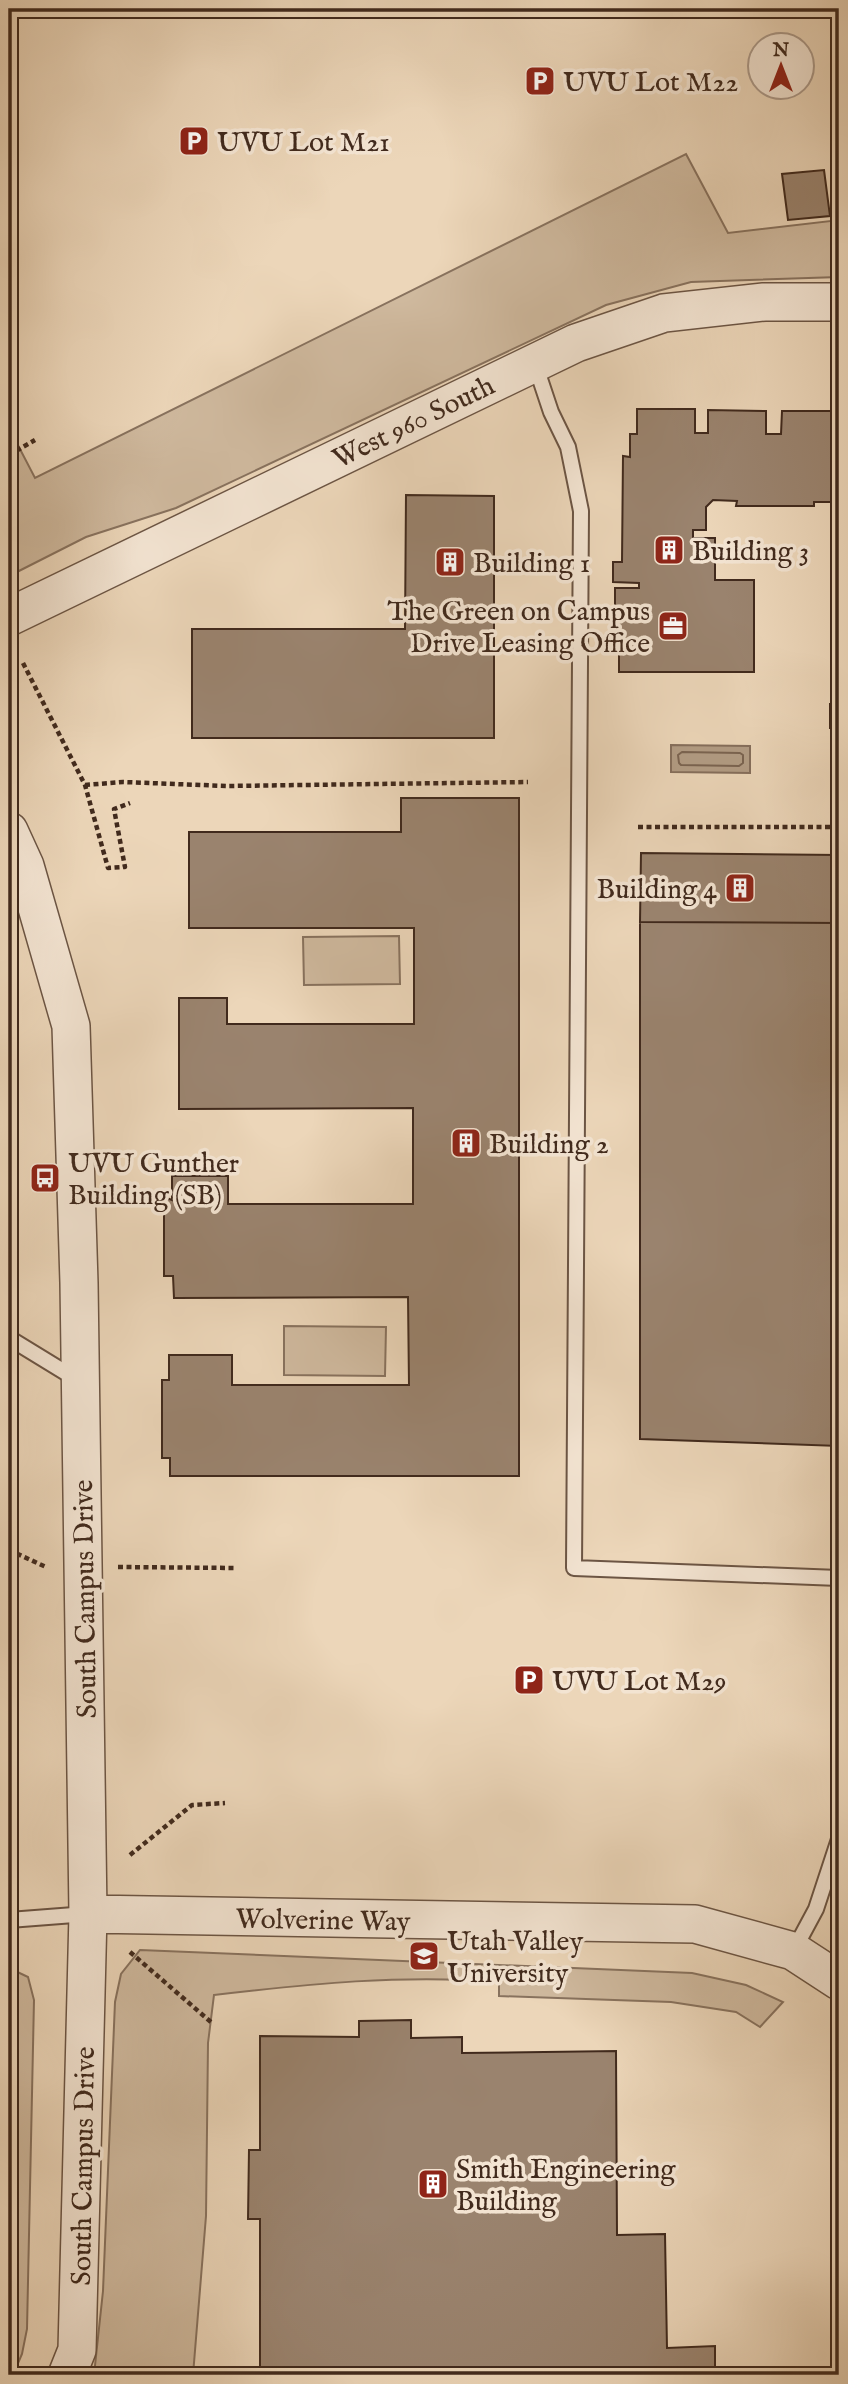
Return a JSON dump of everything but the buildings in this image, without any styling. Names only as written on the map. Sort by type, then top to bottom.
[{"type":"street","name":"West 960 South","points":[[9,617],[576,343],[664,313],[764,302],[839,302]]},
{"type":"street","name":"South Campus Drive","points":[[9,831],[25,866],[71,1027],[80,1382],[88,1914],[77,2350],[67,2375]]},
{"type":"street","name":"Wolverine Way","points":[[88,1914],[695,1924],[793,1951],[839,1981]]},
{"type":"lane","points":[[535,363],[551,412],[568,447],[581,511],[574,1568],[839,1578]]},
{"type":"lane","points":[[9,1338],[80,1382]]},
{"type":"lane","points":[[793,1951],[816,1909],[839,1839]]},
{"type":"lane","points":[[9,1920],[88,1914]]},
{"type":"path","points":[[9,455],[36,440]]},
{"type":"path","points":[[23,663],[85,785],[108,868],[125,867],[114,808],[130,803]]},
{"type":"path","points":[[85,785],[123,782],[227,786],[528,782]]},
{"type":"path","points":[[638,827],[839,827]]},
{"type":"path","points":[[9,1550],[46,1567]]},
{"type":"path","points":[[115,1567],[236,1568]]},
{"type":"path","points":[[130,1855],[192,1805],[225,1803]]},
{"type":"path","points":[[126,1949],[212,2023]]},
{"type":"shaded area","points":[[686,154],[728,233],[839,220],[839,277],[691,282],[606,305],[176,508],[86,537],[9,576],[9,428],[35,478]]},
{"type":"shaded area","points":[[399,936],[400,984],[304,985],[303,937]]},
{"type":"shaded area","points":[[284,1326],[386,1327],[385,1376],[284,1375]]},
{"type":"shaded area","points":[[140,1950],[692,1973],[746,1985],[783,2002],[760,2027],[736,2012],[671,2002],[499,1996],[499,1982],[427,1979],[356,1981],[214,1995],[208,2043],[206,2216],[193,2375],[94,2375],[103,2291],[115,2002],[121,1974]]},
{"type":"shaded area","points":[[9,1968],[28,1977],[34,2000],[27,2329],[22,2354],[13,2375],[9,2375]]},
{"type":"water","points":[[671,745],[750,746],[750,773],[671,772]]},
{"type":"place","name":"UVU Lot M22","points":[[540,81]]},
{"type":"place","name":"UVU Lot M21","points":[[194,141]]},
{"type":"place","name":"Building 3","points":[[669,550]]},
{"type":"place","name":"Building 1","points":[[450,562]]},
{"type":"place","name":"The Green on Campus Drive Leasing Office","points":[[673,626]]},
{"type":"place","name":"Building 4","points":[[740,888]]},
{"type":"place","name":"Building 2","points":[[466,1143]]},
{"type":"place","name":"UVU Gunther Building (SB)","points":[[45,1178]]},
{"type":"place","name":"UVU Lot M29","points":[[529,1680]]},
{"type":"place","name":"Utah Valley University","points":[[424,1956]]},
{"type":"place","name":"Smith Engineering Building","points":[[433,2184]]}]
